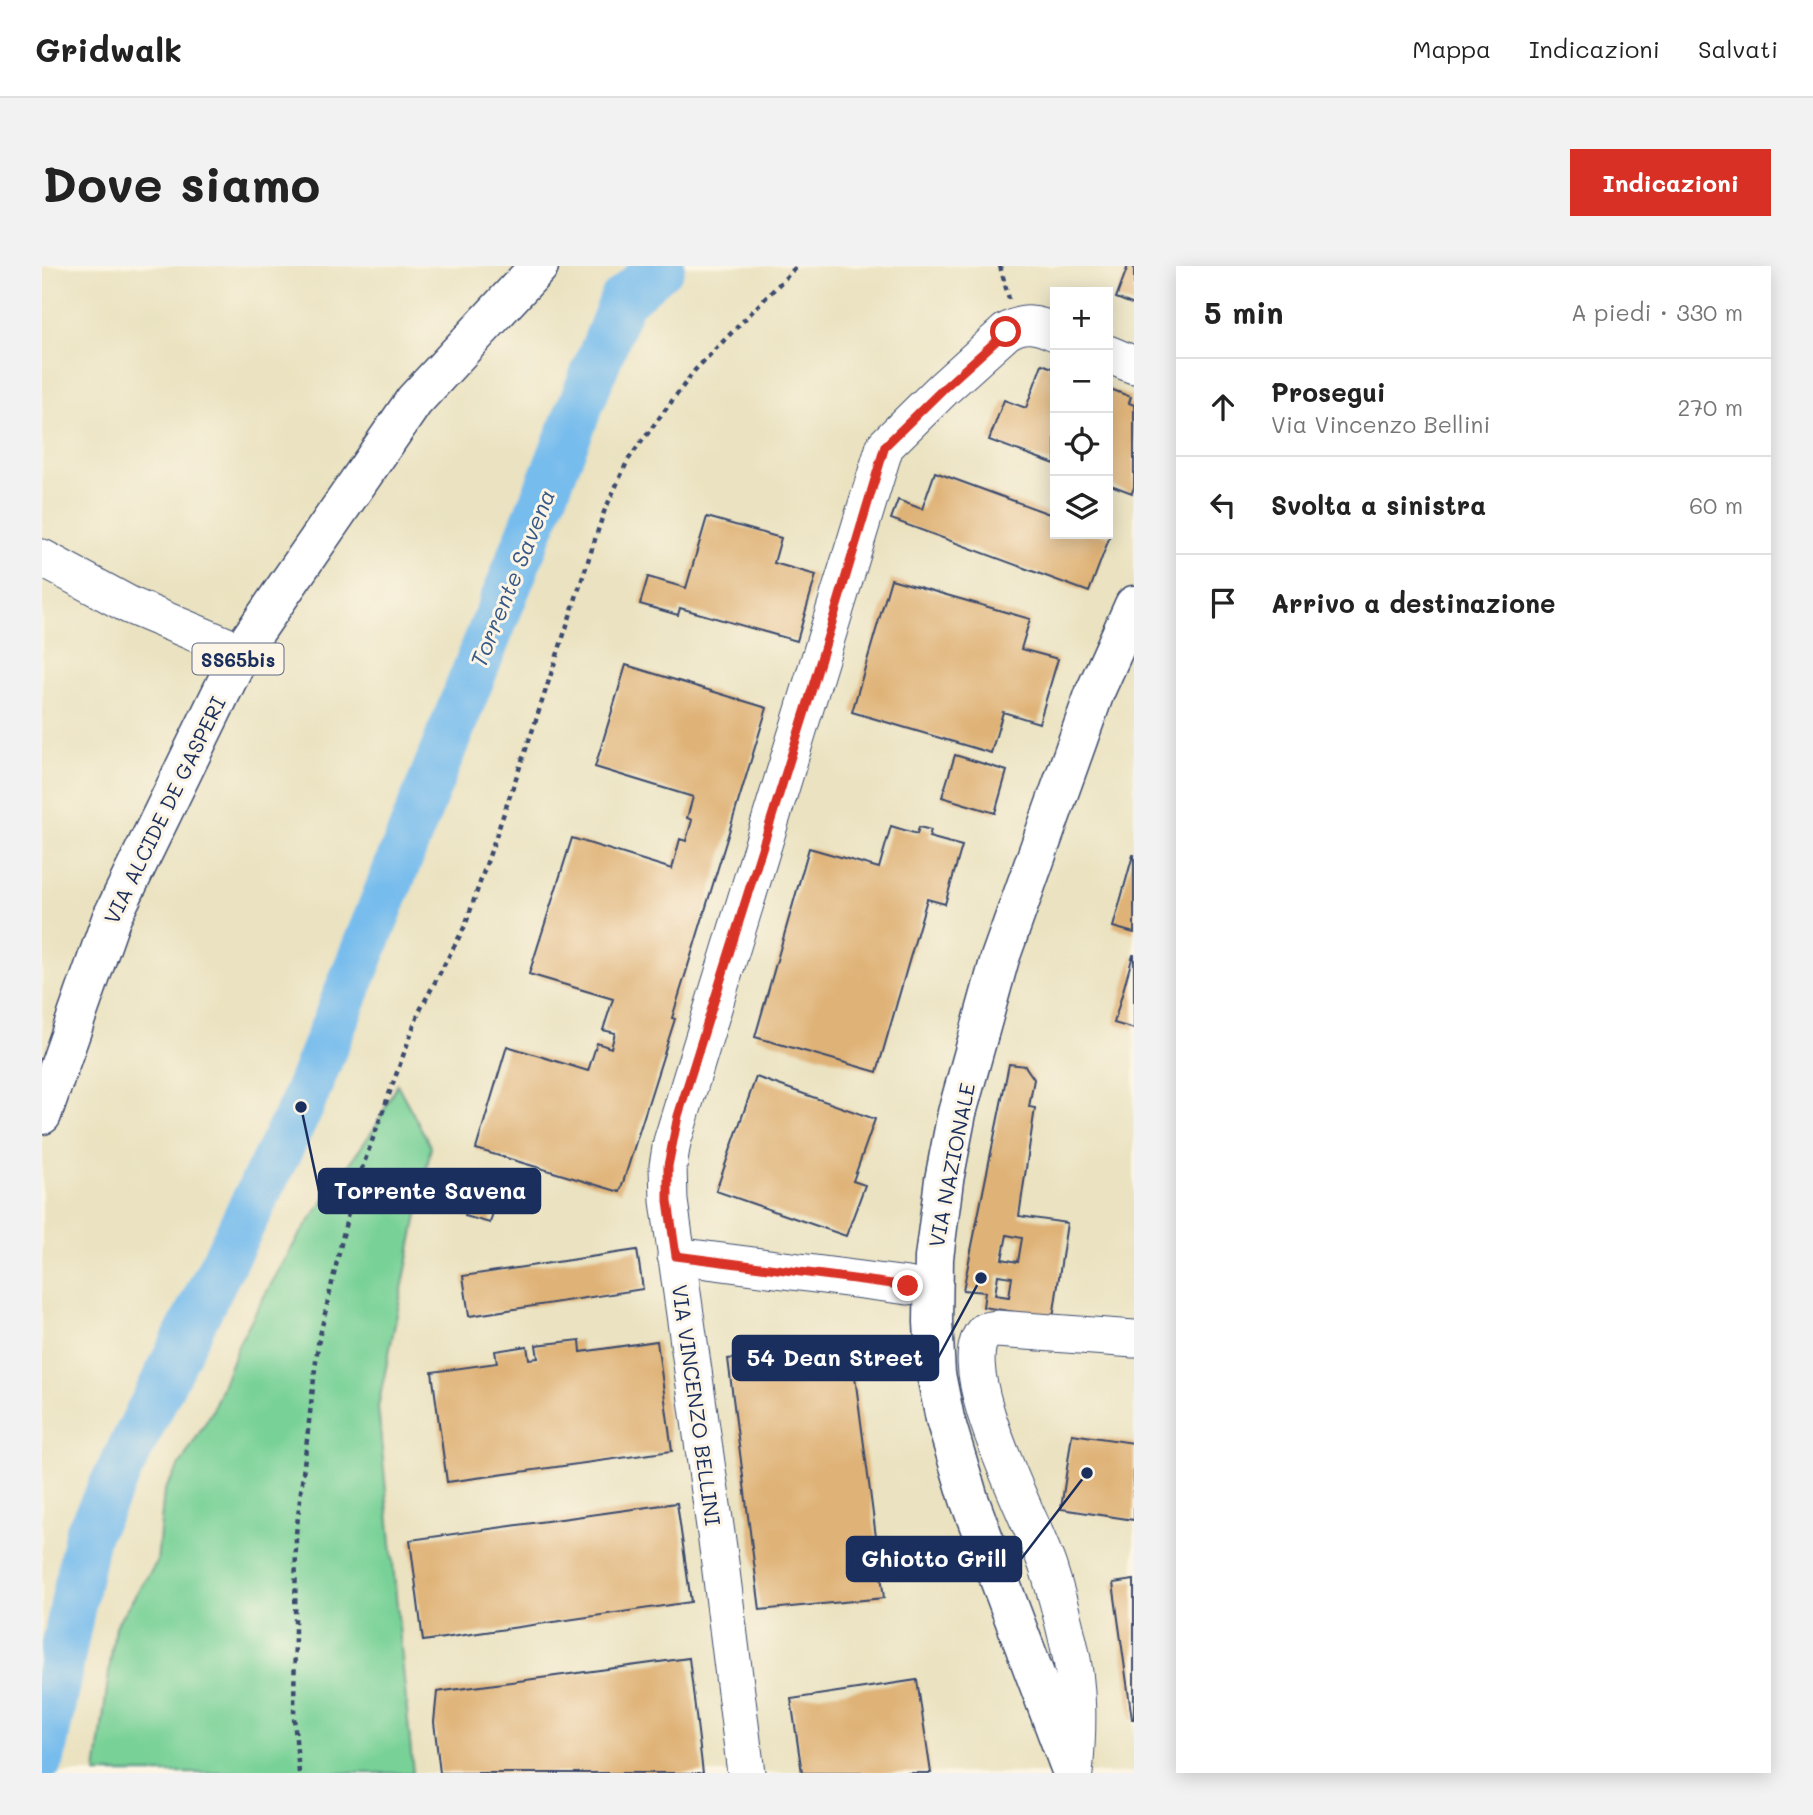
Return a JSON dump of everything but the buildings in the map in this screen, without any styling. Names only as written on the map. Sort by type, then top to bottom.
[{"type":"main road","name":"VIA ALCIDE DE GASPERI","points":[[42,1115],[111,919],[242,652],[414,401],[539,266]]},
{"type":"main road","name":"VIA NAZIONALE","points":[[1073,1773],[970,1499],[945,1419],[936,1374],[933,1322],[934,1258],[944,1180],[957,1113],[1000,958],[1095,692],[1134,604]]},
{"type":"street","name":"VIA VINCENZO BELLINI","points":[[747,1773],[668,1201],[668,1166],[678,1116],[885,446],[1006,332],[1027,324],[1050,331]]},
{"type":"street","points":[[1113,356],[1134,365]]},
{"type":"street","points":[[42,558],[131,607],[242,652]]},
{"type":"street","points":[[676,1256],[908,1286]]},
{"type":"street","points":[[1073,1773],[1078,1734],[1076,1684],[1060,1612],[1048,1567],[979,1392],[975,1358],[979,1337],[985,1331],[997,1329],[1134,1339]]},
{"type":"street","points":[[1019,1630],[1060,1612]]},
{"type":"path","points":[[299,1773],[294,1718],[296,1534],[318,1344],[352,1196],[419,1012],[465,926],[604,512],[628,460],[695,370],[797,266]]},
{"type":"green space","points":[[397,1084],[431,1147],[378,1407],[413,1773],[96,1773],[115,1626],[157,1562],[164,1491],[212,1412],[239,1343],[266,1293],[297,1239],[376,1126]]},
{"type":"waterway","name":"Torrente Savena","points":[[42,1758],[87,1535],[301,1107],[622,301],[662,266]]},
{"type":"place","name":"Torrente Savena","points":[[301,1107]]},
{"type":"place","name":"54 Dean Street","points":[[981,1278]]},
{"type":"place","name":"Ghiotto Grill","points":[[1087,1473]]},
{"type":"route","points":[[908,1286],[676,1256],[668,1201],[668,1166],[678,1116],[885,446],[1006,332]]}]
